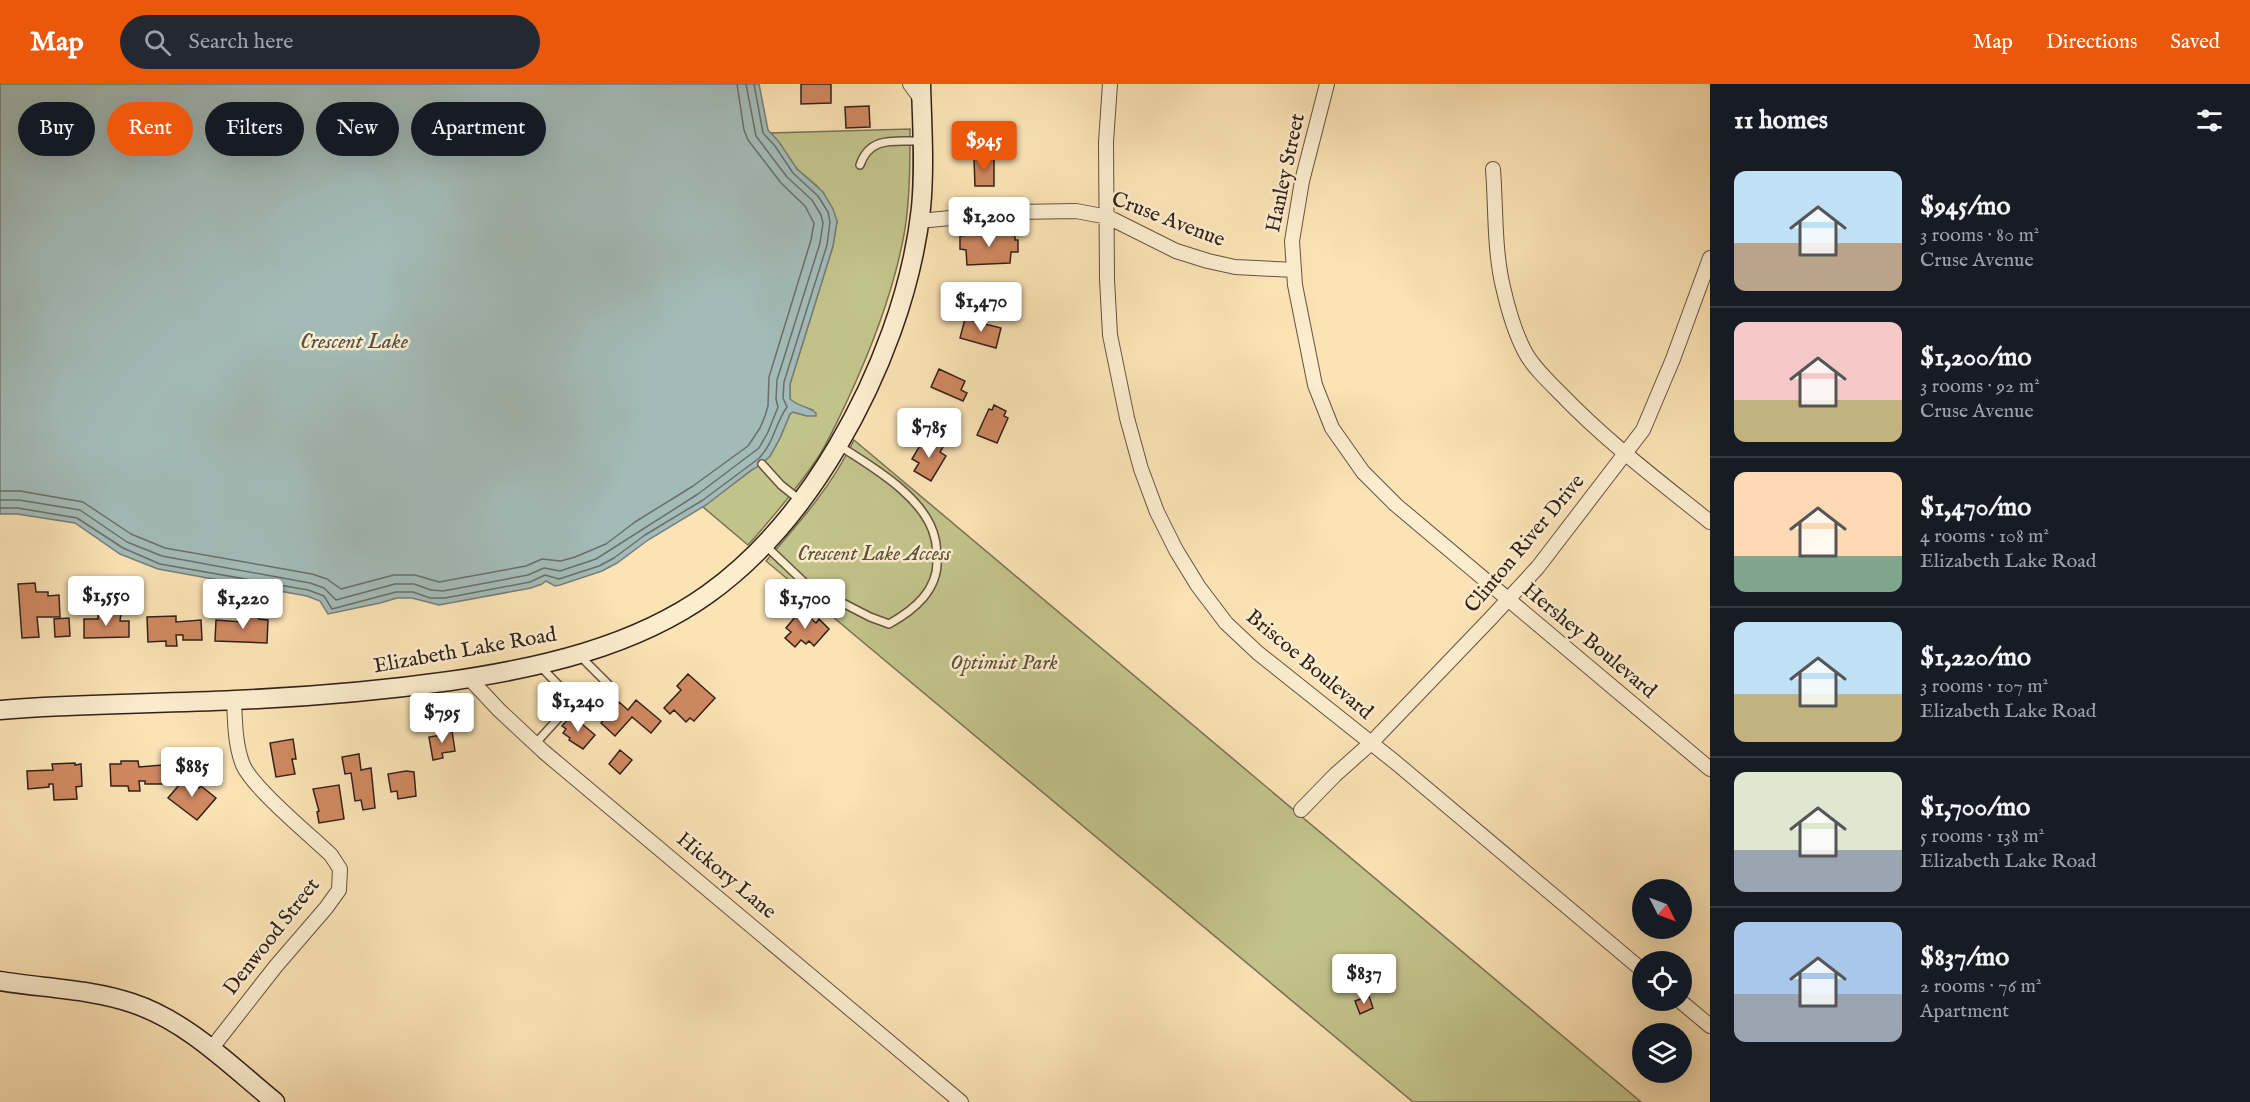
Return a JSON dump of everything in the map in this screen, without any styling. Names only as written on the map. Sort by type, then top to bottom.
[{"type":"street","points":[[910,84],[921,92]]},
{"type":"street","name":"Briscoe Boulevard","points":[[1110,84],[1106,142],[1107,279],[1110,335],[1141,469],[1157,512],[1176,550],[1198,586],[1226,623],[1258,653],[1371,742],[1632,962]]},
{"type":"street","name":"Hanley Street","points":[[1294,270],[1292,241],[1302,180],[1327,84]]},
{"type":"street","name":"Elizabeth Lake Road","points":[[0,710],[234,700],[370,691],[469,678],[578,654],[638,633],[680,612],[722,583],[764,544],[801,501],[838,445],[866,391],[892,328],[908,274],[919,221],[922,177],[921,92]]},
{"type":"street","points":[[1493,169],[1502,286],[1512,321],[1526,354],[1581,415],[1710,522]]},
{"type":"street","name":"Cruse Avenue","points":[[919,221],[1014,212],[1076,211],[1107,217],[1176,251],[1208,261],[1235,267],[1294,270]]},
{"type":"street","name":"Clinton River Drive","points":[[1301,810],[1371,742],[1538,567],[1643,430],[1708,274],[1710,258]]},
{"type":"street","name":"Hershey Boulevard","points":[[1294,270],[1315,385],[1332,428],[1363,472],[1396,505],[1710,769]]},
{"type":"street","name":"Hickory Lane","points":[[469,678],[535,744],[961,1102]]},
{"type":"street","name":"Denwood Street","points":[[211,1049],[339,890],[340,869],[331,855],[259,786],[244,767],[237,741],[234,700]]},
{"type":"street","points":[[0,981],[131,1002],[167,1018],[211,1049],[275,1102]]},
{"type":"street","points":[[1692,1011],[1710,1026]]},
{"type":"lane","points":[[860,165],[866,152],[878,143],[922,141]]},
{"type":"lane","points":[[764,544],[806,584],[870,617],[889,624],[907,614],[927,594],[938,570],[935,538],[926,518],[901,489],[838,445]]},
{"type":"lane","points":[[762,464],[781,485],[801,501]]},
{"type":"lane","points":[[538,664],[582,707],[596,701],[607,692],[608,684],[578,654]]},
{"type":"lane","points":[[535,744],[574,700]]},
{"type":"green space","points":[[910,129],[909,192],[901,251],[889,294],[866,358],[819,456],[785,502],[748,545],[703,507],[770,456],[790,414],[793,412],[807,416],[813,410],[795,404],[790,399],[790,384],[833,246],[837,221],[817,186],[797,169],[771,133]]},
{"type":"green space","name":"Optimist Park","points":[[854,440],[1641,1102],[1413,1102],[766,561],[803,518],[836,473]]},
{"type":"water","name":"Crescent Lake","points":[[0,84],[759,84],[768,130],[797,169],[823,192],[833,209],[837,221],[833,246],[790,384],[790,399],[813,411],[816,416],[793,412],[790,414],[770,456],[762,464],[706,505],[602,571],[560,585],[555,586],[546,581],[531,588],[439,605],[412,598],[397,598],[328,614],[320,601],[307,596],[158,569],[120,554],[75,523],[17,514],[0,514]]},
{"type":"building","points":[[801,84],[831,84],[831,103],[801,104]]},
{"type":"building","points":[[869,106],[870,127],[846,128],[845,107]]},
{"type":"building","points":[[994,158],[994,186],[975,186],[974,159]]},
{"type":"building","points":[[1015,235],[1015,240],[1018,240],[1018,252],[1011,252],[1010,263],[967,265],[966,250],[960,249],[960,236]]},
{"type":"building","points":[[965,319],[1001,328],[996,348],[960,338]]},
{"type":"building","points":[[939,369],[965,381],[961,390],[967,393],[963,401],[931,387]]},
{"type":"building","points":[[994,405],[1006,411],[1004,416],[1008,418],[997,443],[977,435],[989,409],[992,410]]},
{"type":"building","points":[[931,439],[943,447],[940,452],[946,456],[931,481],[914,471],[919,463],[912,459],[922,442],[928,445]]},
{"type":"building","points":[[35,583],[36,592],[48,592],[48,596],[59,595],[60,617],[37,617],[39,637],[22,638],[18,584]]},
{"type":"building","points":[[801,610],[816,623],[819,619],[829,629],[814,646],[809,641],[806,644],[801,640],[795,647],[785,638],[791,632],[786,628]]},
{"type":"building","points":[[98,614],[121,614],[120,621],[129,621],[129,637],[84,638],[84,619],[98,619]]},
{"type":"building","points":[[242,615],[259,616],[259,619],[268,620],[267,643],[215,641],[216,620],[242,622]]},
{"type":"building","points":[[176,616],[176,622],[201,620],[202,640],[183,640],[183,635],[176,635],[177,646],[166,646],[166,641],[148,642],[147,617]]},
{"type":"building","points":[[69,618],[70,636],[55,637],[54,619]]},
{"type":"building","points":[[688,674],[715,698],[694,721],[690,718],[686,722],[674,710],[670,714],[664,708],[681,690],[677,686]]},
{"type":"building","points":[[636,700],[661,721],[651,733],[632,717],[615,736],[601,723],[619,702],[628,710]]},
{"type":"building","points":[[569,718],[572,721],[575,718],[595,735],[583,749],[563,733],[566,729],[562,726]]},
{"type":"building","points":[[443,730],[452,731],[455,751],[442,753],[443,758],[433,760],[429,737],[442,735]]},
{"type":"building","points":[[293,739],[296,759],[292,759],[295,774],[276,777],[270,743]]},
{"type":"building","points":[[620,750],[632,760],[620,774],[609,764]]},
{"type":"building","points":[[359,754],[361,770],[371,768],[375,808],[363,810],[361,800],[355,801],[351,773],[345,774],[342,757]]},
{"type":"building","points":[[121,761],[138,761],[139,767],[162,765],[163,784],[145,784],[145,781],[139,781],[140,791],[129,791],[128,786],[111,786],[110,764],[121,764]]},
{"type":"building","points":[[75,763],[75,765],[81,764],[82,786],[76,787],[77,799],[54,800],[53,784],[49,784],[49,787],[28,789],[27,771],[53,770],[52,764]]},
{"type":"building","points":[[414,772],[416,796],[398,799],[397,791],[391,792],[388,774]]},
{"type":"building","points":[[186,777],[216,798],[197,820],[168,798]]},
{"type":"building","points":[[339,785],[344,819],[319,823],[317,812],[319,811],[313,789]]},
{"type":"building","points":[[1369,996],[1373,1008],[1360,1014],[1355,1001]]},
{"type":"park label","name":"Crescent Lake Access","points":[[874,554]]}]
